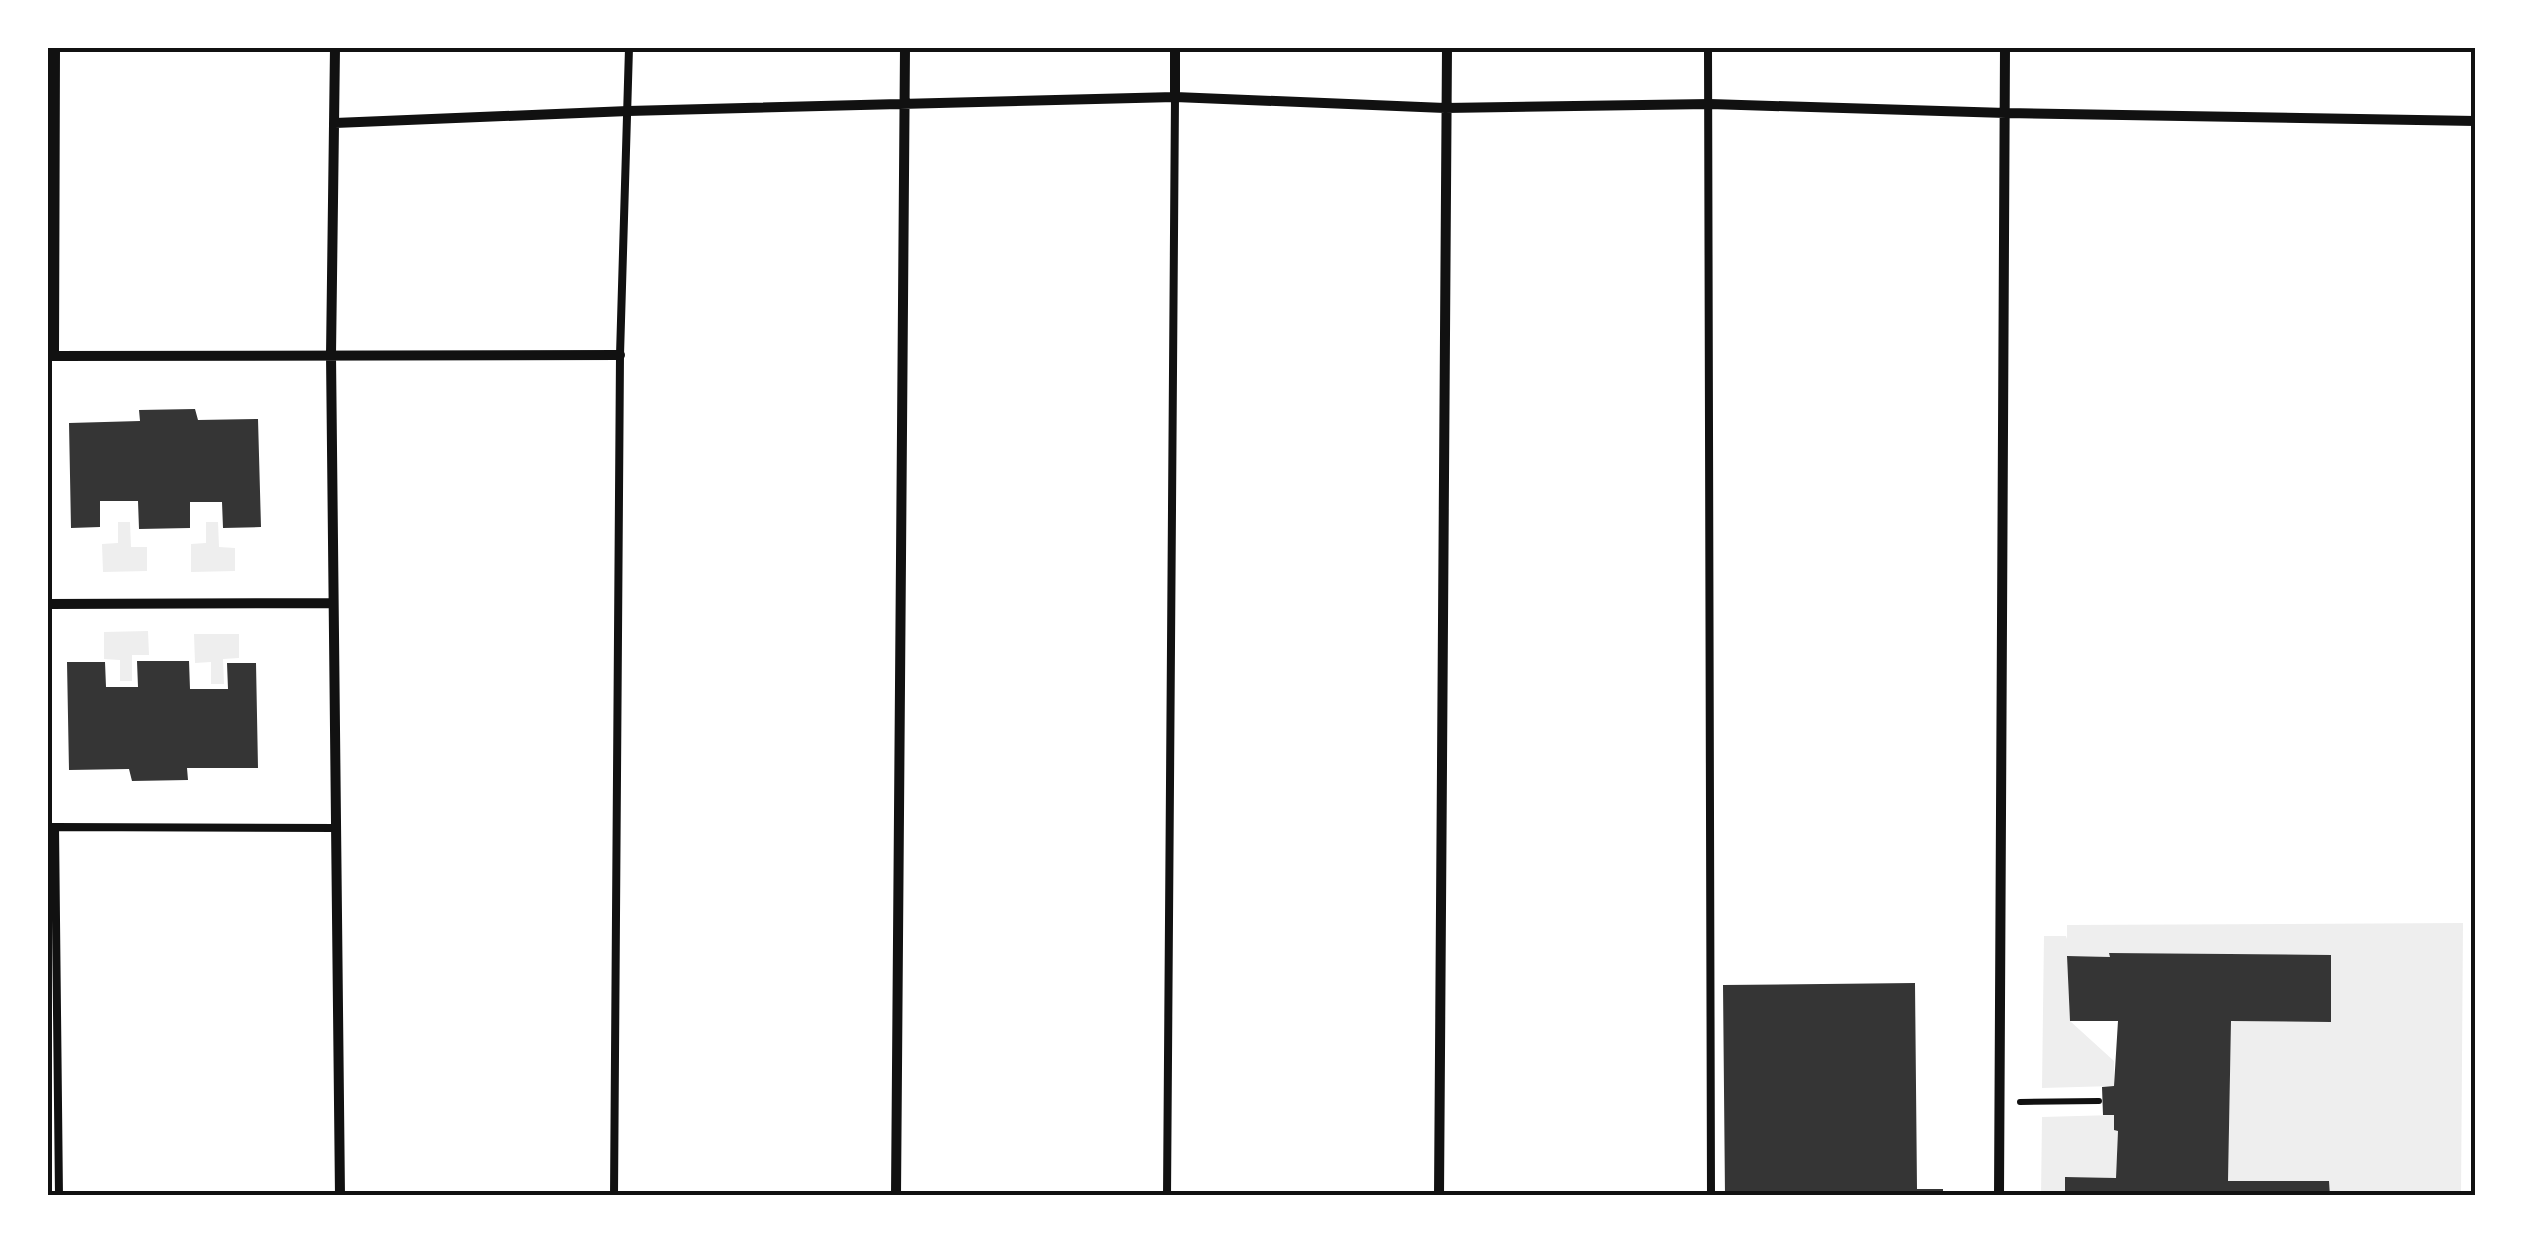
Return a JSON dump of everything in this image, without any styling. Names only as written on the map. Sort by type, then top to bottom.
[{"type":"street","points":[[335,48],[332,603],[340,1196]]},
{"type":"street","points":[[896,1196],[905,48]]},
{"type":"street","points":[[1175,48],[1175,97]]},
{"type":"street","points":[[1439,1196],[1447,48]]},
{"type":"street","points":[[1999,1196],[2005,48]]},
{"type":"street","points":[[335,124],[628,111],[1175,97],[1445,108],[1710,104],[2476,121]]},
{"type":"street","points":[[51,356],[620,355]]},
{"type":"street","points":[[48,604],[332,603]]},
{"type":"lane","points":[[51,356],[56,48]]},
{"type":"lane","points":[[614,1196],[620,355],[629,48]]},
{"type":"lane","points":[[1708,48],[1711,1196]]},
{"type":"lane","points":[[1167,1196],[1175,97]]},
{"type":"lane","points":[[59,1196],[51,827],[336,828]]},
{"type":"path","points":[[1999,1103],[2099,1101]]},
{"type":"shaded area","points":[[118,522],[130,522],[131,547],[147,547],[147,571],[103,572],[102,544],[118,543]]},
{"type":"shaded area","points":[[206,522],[218,522],[219,547],[235,548],[235,571],[191,572],[191,544],[206,543]]},
{"type":"shaded area","points":[[148,631],[149,655],[132,655],[132,681],[120,681],[120,660],[104,659],[104,632]]},
{"type":"shaded area","points":[[194,634],[239,634],[239,658],[223,659],[224,684],[211,684],[211,662],[195,663]]},
{"type":"shaded area","points":[[2463,923],[2461,1195],[2330,1195],[2329,1181],[2228,1181],[2231,1021],[2331,1022],[2330,955],[2067,956],[2070,1021],[2114,1061],[2114,1086],[2042,1088],[2044,936],[2067,939],[2067,925]]},
{"type":"shaded area","points":[[2114,1115],[2118,1131],[2116,1178],[2065,1177],[2065,1195],[2041,1196],[2042,1117]]},
{"type":"building","points":[[195,409],[198,420],[258,419],[261,527],[223,528],[222,502],[190,502],[190,528],[139,529],[138,501],[100,501],[100,527],[71,528],[69,423],[140,421],[139,410]]},
{"type":"building","points":[[137,661],[189,661],[190,689],[228,689],[227,663],[256,663],[258,768],[187,768],[188,780],[132,781],[129,769],[69,770],[67,662],[105,662],[106,687],[138,687]]},
{"type":"building","points":[[2109,953],[2331,955],[2331,1022],[2231,1021],[2228,1181],[2329,1181],[2330,1196],[2065,1196],[2065,1177],[2116,1178],[2118,1131],[2114,1130],[2114,1115],[2103,1115],[2102,1087],[2114,1086],[2118,1021],[2070,1021],[2067,956],[2110,957]]},
{"type":"building","points":[[1915,983],[1917,1189],[1943,1189],[1943,1196],[1725,1196],[1723,985]]}]
